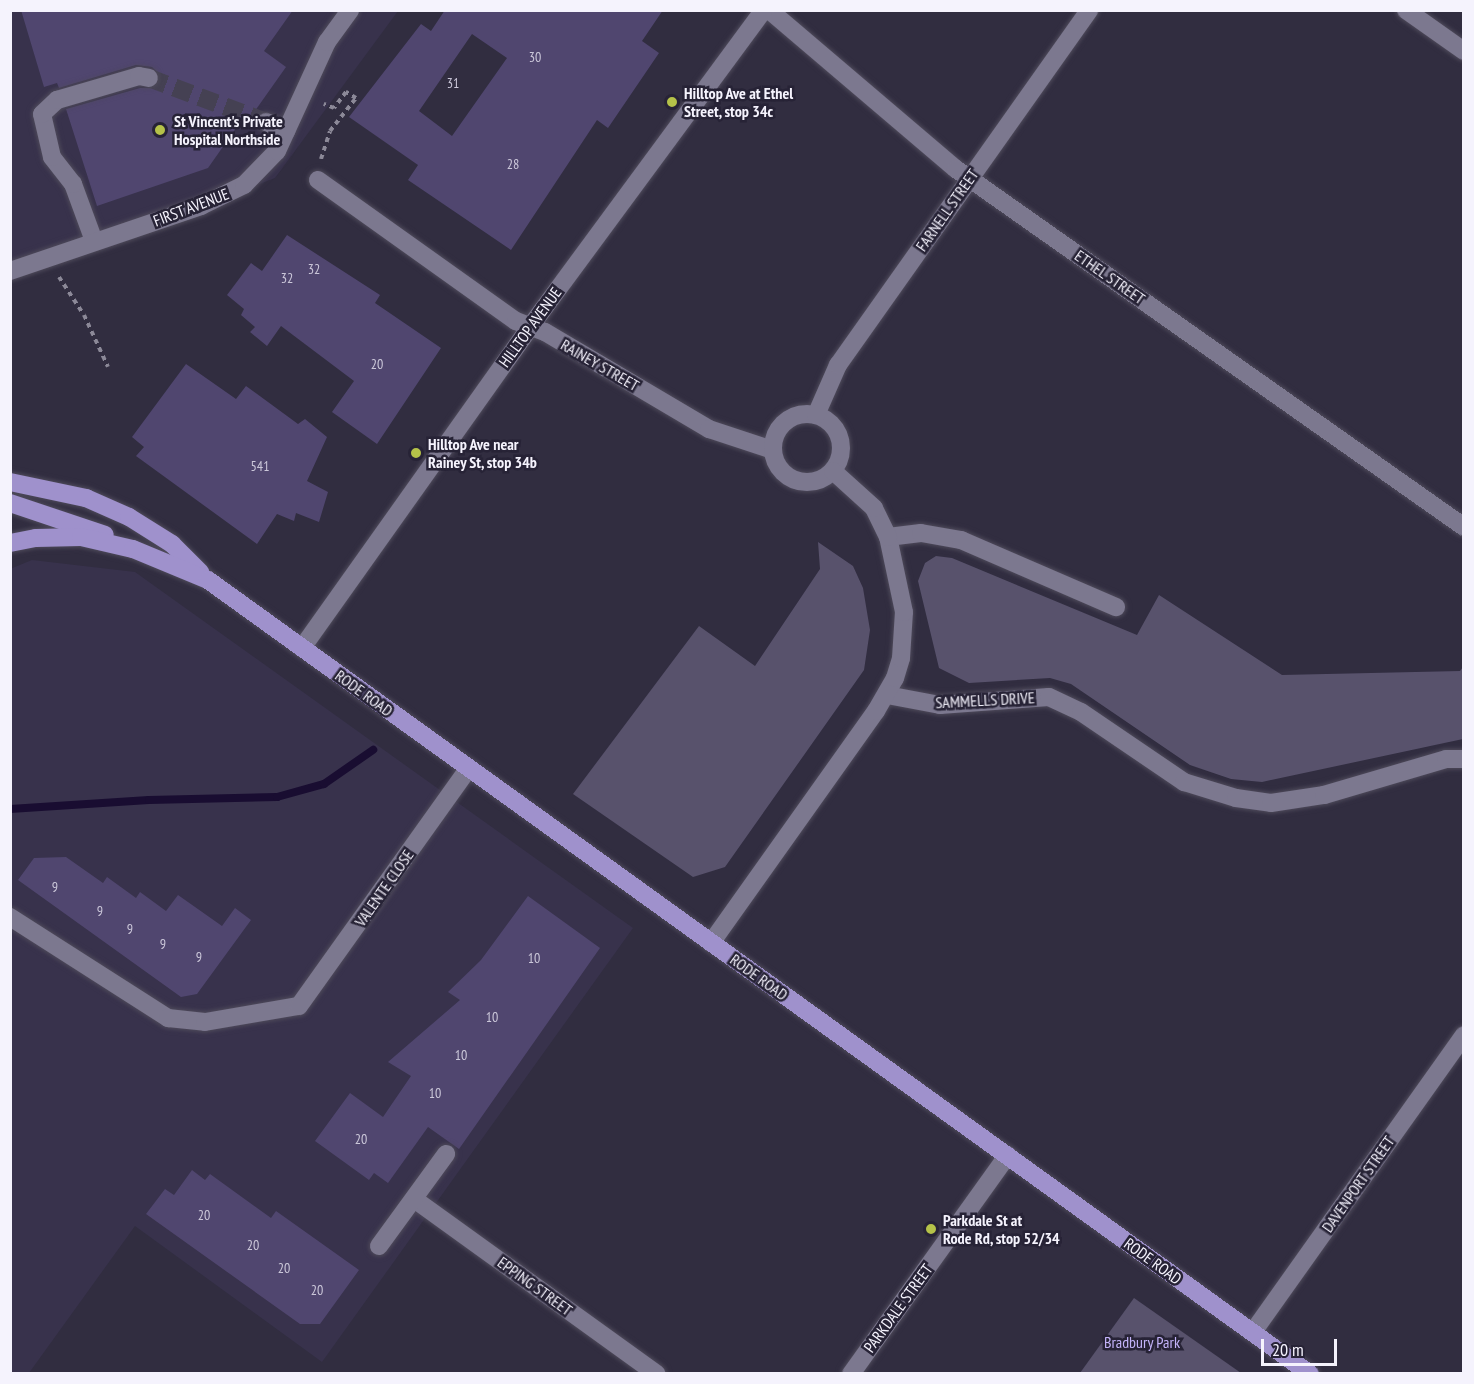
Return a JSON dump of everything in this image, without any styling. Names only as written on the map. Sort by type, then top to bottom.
[{"type":"main road","name":"RODE ROAD","points":[[10,482],[86,498],[129,517],[172,544],[208,580],[1310,1374]]},
{"type":"main road","points":[[10,503],[77,522],[133,549]]},
{"type":"main road","name":"RODE ROAD","points":[[10,543],[65,537],[133,549],[208,580]]},
{"type":"street","name":"FIRST AVENUE","points":[[10,271],[230,194],[262,170],[286,131],[327,42],[350,10]]},
{"type":"street","name":"HILLTOP AVENUE","points":[[302,648],[530,327],[764,10]]},
{"type":"street","name":"ETHEL STREET","points":[[769,10],[970,178],[1464,527]]},
{"type":"street","name":"FARNELL STREET","points":[[816,415],[838,365],[1089,10]]},
{"type":"street","points":[[1406,10],[1464,51]]},
{"type":"street","points":[[94,241],[73,184],[52,157],[42,114],[57,100],[139,76],[149,78]]},
{"type":"street","points":[[266,122],[286,131]]},
{"type":"street","name":"RAINEY STREET","points":[[318,180],[516,321],[709,429],[772,450]]},
{"type":"street","points":[[816,415],[827,420],[840,438],[842,450],[833,471],[813,483],[801,482],[781,471],[772,450],[778,429],[785,422],[795,416],[816,415]]},
{"type":"street","points":[[711,943],[887,695],[901,658],[904,625],[888,537],[874,508],[833,471]]},
{"type":"street","points":[[888,537],[921,533],[961,540],[1116,607]]},
{"type":"street","name":"SAMMELLS DRIVE","points":[[887,695],[940,705],[1049,697],[1081,712],[1184,782],[1236,798],[1271,803],[1324,795],[1446,759],[1464,759]]},
{"type":"street","name":"VALENTE CLOSE","points":[[10,917],[168,1018],[205,1022],[299,1006],[469,768]]},
{"type":"street","name":"DAVENPORT STREET","points":[[1253,1332],[1464,1035]]},
{"type":"street","points":[[379,1246],[446,1154]]},
{"type":"street","name":"PARKDALE STREET","points":[[851,1374],[1008,1155]]},
{"type":"street","name":"EPPING STREET","points":[[414,1198],[657,1374]]},
{"type":"path","points":[[318,180],[330,131],[356,98],[346,92],[334,108],[324,104]]},
{"type":"path","points":[[59,277],[84,315],[108,367]]},
{"type":"shaded area","name":"St Vincent's Private Hospital Northside","points":[[11,11],[398,11],[275,178],[11,280]]},
{"type":"shaded area","points":[[32,560],[135,572],[633,928],[322,1362],[135,1226],[29,1373],[11,1374],[10,569]]},
{"type":"green space","points":[[818,542],[853,566],[863,588],[870,630],[864,670],[725,867],[693,877],[573,794],[699,626],[755,666],[820,569]]},
{"type":"green space","points":[[936,556],[952,558],[1137,635],[1159,595],[1282,675],[1460,671],[1463,667],[1463,739],[1262,782],[1231,779],[1190,765],[1071,684],[1050,678],[969,683],[939,668],[918,581],[925,563]]},
{"type":"green space","name":"Bradbury Park","points":[[1134,1298],[1241,1373],[1080,1373]]},
{"type":"building","points":[[21,10],[293,10],[264,51],[286,67],[250,118],[246,114],[208,168],[97,206],[66,109],[140,88],[153,88],[160,81],[159,74],[152,67],[136,65],[59,88],[57,83],[44,87]]},
{"type":"building","points":[[445,10],[663,10],[642,41],[659,53],[608,128],[597,120],[511,250],[408,180],[418,165],[349,117],[421,24],[431,31]],"holes":[[[472,34],[507,58],[452,136],[419,111]]]},
{"type":"building","points":[[287,235],[380,295],[375,303],[441,348],[377,444],[332,412],[354,381],[281,326],[267,346],[250,332],[255,327],[241,315],[244,309],[227,295],[251,263],[262,271]]},
{"type":"building","points":[[186,364],[236,399],[246,386],[298,424],[305,419],[327,437],[307,481],[328,492],[319,522],[296,513],[294,521],[277,514],[257,544],[136,456],[144,447],[132,437]]},
{"type":"building","points":[[66,857],[103,883],[107,877],[136,898],[140,892],[166,911],[178,895],[222,926],[235,908],[251,920],[197,994],[181,997],[18,880],[34,858]]},
{"type":"building","points":[[528,896],[600,948],[459,1149],[428,1127],[388,1183],[374,1173],[369,1180],[315,1141],[350,1093],[383,1117],[411,1076],[388,1062],[460,1000],[448,992],[481,960]]},
{"type":"building","points":[[192,1170],[205,1180],[210,1174],[271,1218],[276,1211],[359,1270],[320,1324],[300,1324],[146,1214],[165,1189],[174,1195]]},
{"type":"waterway","points":[[10,809],[149,800],[277,797],[324,784],[373,750]]},
{"type":"tunnel","points":[[149,78],[266,122]]},
{"type":"place","name":"Hilltop Ave at Ethel Street, stop 34c","points":[[672,102]]},
{"type":"place","name":"St Vincent's Private Hospital Northside","points":[[160,130]]},
{"type":"place","name":"Hilltop Ave near Rainey St, stop 34b","points":[[416,453]]},
{"type":"place","name":"Parkdale St at Rode Rd, stop 52/34","points":[[931,1229]]}]
